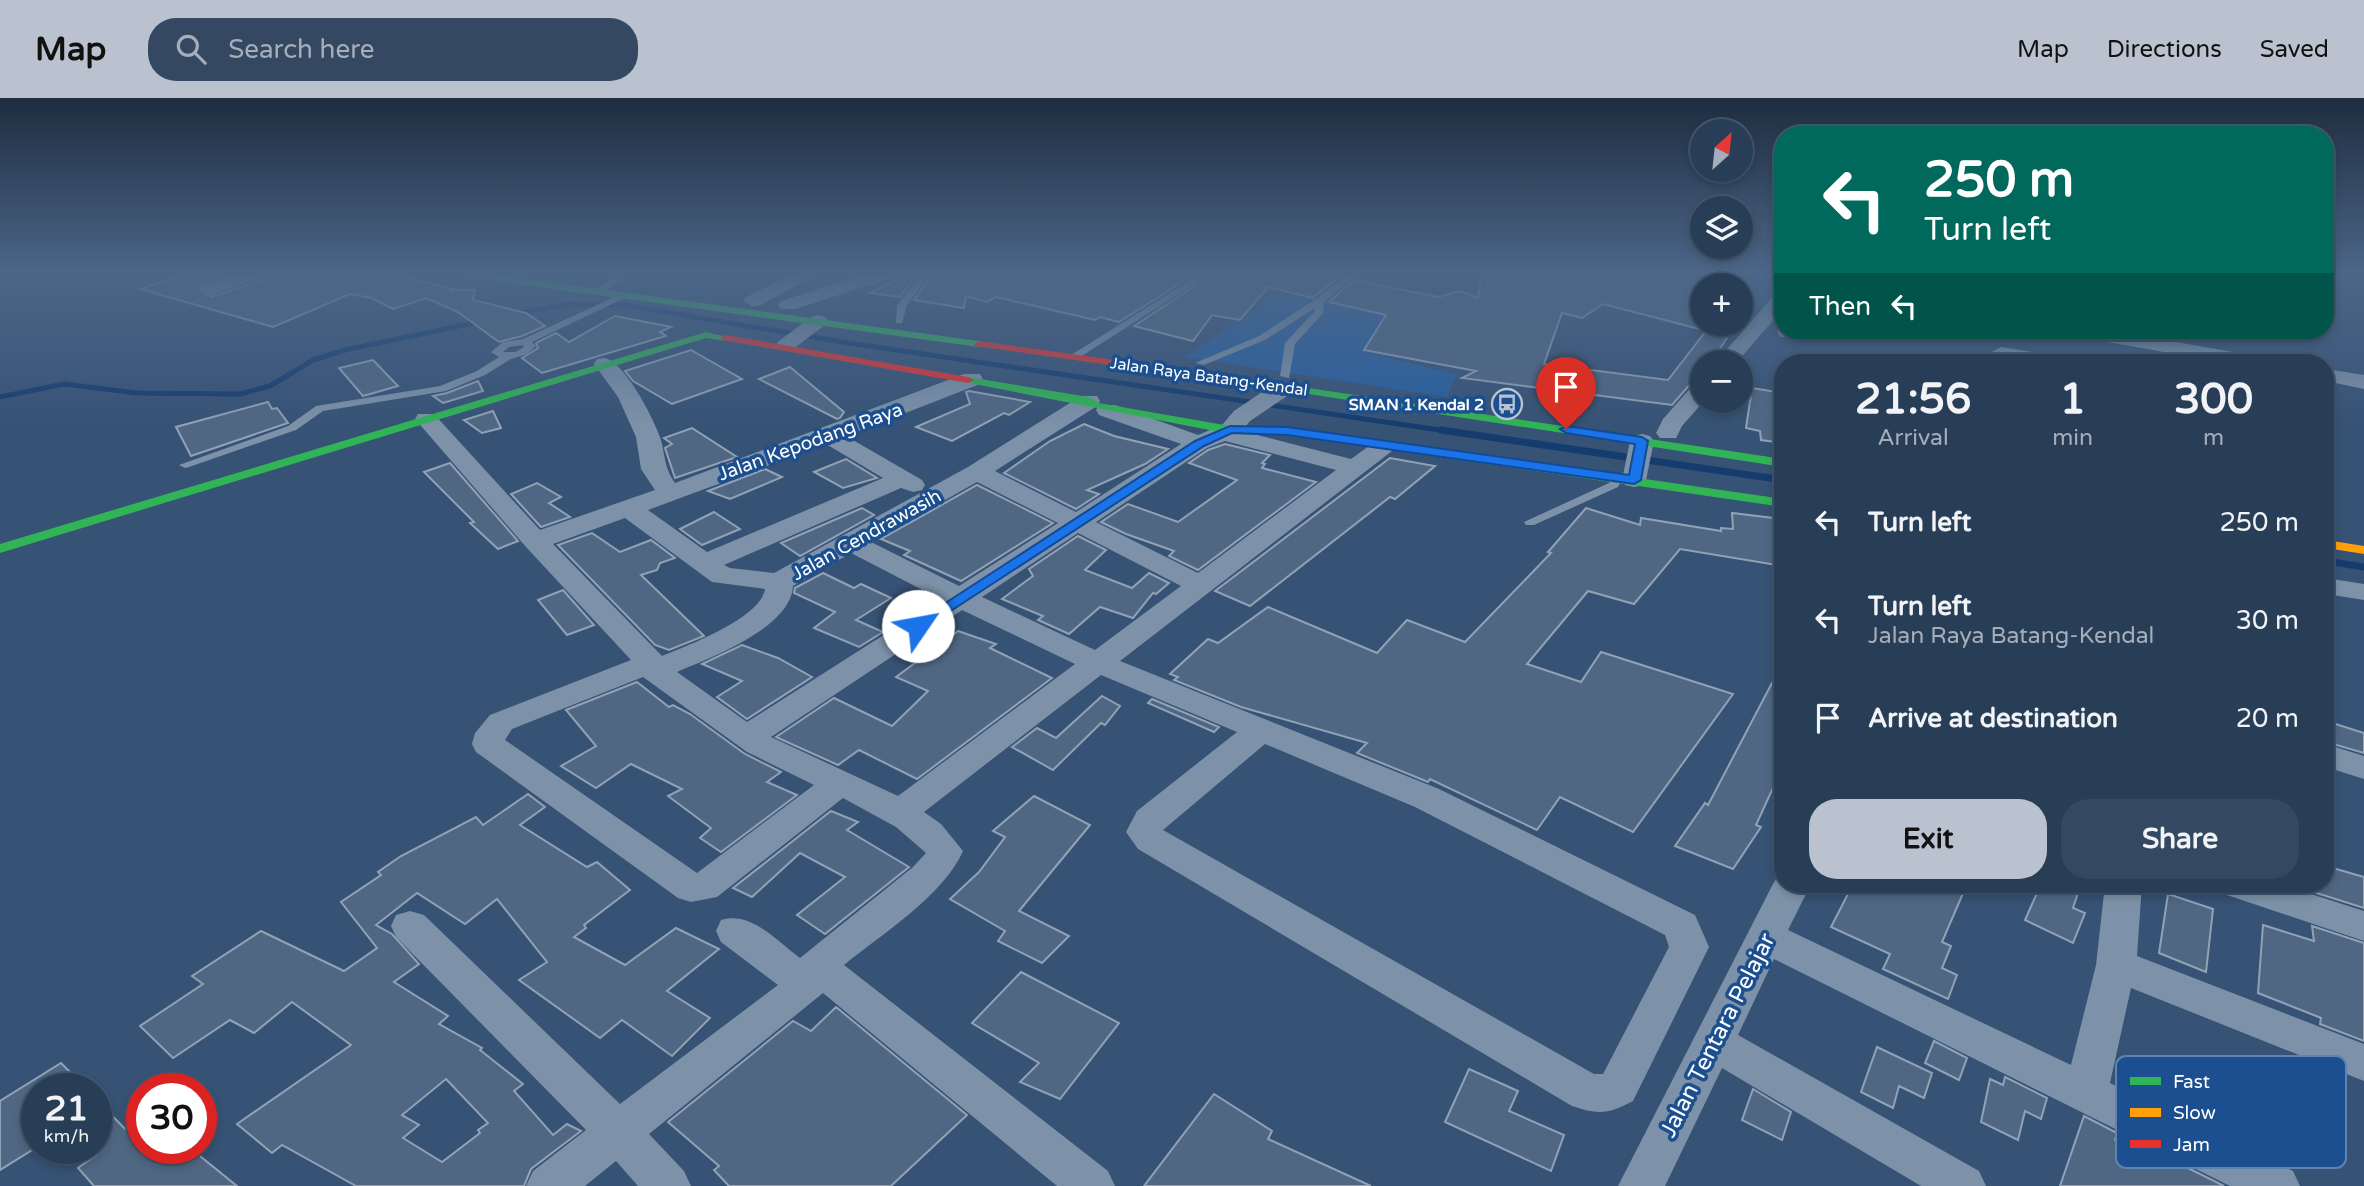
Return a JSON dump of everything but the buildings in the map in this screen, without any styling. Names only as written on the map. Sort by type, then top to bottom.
[{"type":"main road","name":"Jalan Raya Batang-Kendal","points":[[803,325],[1285,381],[1774,449]]},
{"type":"main road","name":"Jalan Raya Batang-Kendal","points":[[928,325],[1200,363],[1634,465],[1774,463]]},
{"type":"main road","points":[[0,550],[706,335],[1232,426],[1287,431],[1384,446],[1634,465],[1774,501]]},
{"type":"main road","points":[[2334,530],[2364,535]]},
{"type":"main road","points":[[2334,545],[2364,550]]},
{"type":"street","points":[[1737,350],[1759,325]]},
{"type":"street","points":[[783,347],[811,326]]},
{"type":"street","points":[[2130,340],[2210,354]]},
{"type":"street","points":[[605,364],[629,396],[648,437],[653,469],[668,491]]},
{"type":"street","points":[[2334,376],[2364,382]]},
{"type":"street","name":"Jalan Kepodang Raya","points":[[535,541],[629,508],[668,491],[830,437],[972,379]]},
{"type":"street","points":[[749,736],[1199,443],[1232,426],[1285,381]]},
{"type":"street","points":[[1092,403],[1199,443]]},
{"type":"street","name":"Jalan Cendrawasih","points":[[839,784],[704,887],[691,888],[488,744],[491,733],[501,722],[714,644],[759,617],[778,597],[779,582],[978,472],[1092,403]]},
{"type":"street","points":[[1668,433],[1671,424],[1690,403]]},
{"type":"street","points":[[426,419],[653,667],[772,752],[899,813],[934,838],[945,851],[939,864],[811,975],[619,1133],[549,1186]]},
{"type":"street","points":[[1232,426],[1353,467]]},
{"type":"street","points":[[830,437],[936,496]]},
{"type":"street","points":[[899,813],[1384,446]]},
{"type":"street","points":[[978,472],[1199,584]]},
{"type":"street","points":[[705,563],[902,479]]},
{"type":"street","points":[[629,508],[722,576],[779,582]]},
{"type":"street","points":[[852,543],[1096,662],[1262,729],[1427,798],[1681,926],[1689,947],[1618,1088],[1606,1094],[1587,1092],[1151,840],[1144,832],[1149,820],[1262,729]]},
{"type":"street","points":[[2334,587],[2364,592]]},
{"type":"street","points":[[2334,758],[2364,768]]},
{"type":"street","name":"Jalan Tentara Pelajar","points":[[1641,1186],[1788,893]]},
{"type":"street","points":[[2086,1093],[2116,965],[2123,893]]},
{"type":"street","points":[[2264,893],[2364,926]]},
{"type":"street","points":[[410,926],[619,1133],[668,1186]]},
{"type":"street","points":[[735,931],[811,975],[1092,1186]]},
{"type":"street","points":[[1766,937],[2116,1108]]},
{"type":"street","points":[[2116,965],[2364,1063]]},
{"type":"street","points":[[1713,1042],[1963,1186]]},
{"type":"street","points":[[2240,1168],[2277,1186]]},
{"type":"lane","points":[[185,465],[292,428],[320,408],[442,389],[481,373],[508,356],[498,354],[497,349],[506,344],[525,342],[565,325]]},
{"type":"lane","points":[[1073,357],[1125,325]]},
{"type":"lane","points":[[1200,363],[1262,338],[1282,325]]},
{"type":"lane","points":[[1285,381],[1290,343],[1307,325]]},
{"type":"lane","points":[[1262,338],[1290,343]]},
{"type":"lane","points":[[1994,354],[2001,350],[2026,354]]},
{"type":"lane","points":[[1530,522],[1614,485],[1634,465]]},
{"type":"shaded area","points":[[1233,325],[1385,325],[1368,353],[1457,374],[1447,397],[1184,357]]},
{"type":"waterway","points":[[0,397],[64,384],[137,393],[240,394],[270,386],[313,360],[345,350],[465,325]]},
{"type":"waterway","points":[[741,325],[1453,432]]},
{"type":"waterway","points":[[1441,430],[1774,479]]},
{"type":"waterway","points":[[2334,562],[2364,567]]},
{"type":"traffic: fast","points":[[838,325],[979,344]]},
{"type":"traffic: fast","points":[[0,549],[706,335],[726,338]]},
{"type":"traffic: fast","points":[[1222,378],[1774,462]]},
{"type":"traffic: fast","points":[[968,380],[1230,430],[1287,431],[1774,502]]},
{"type":"traffic: slow","points":[[2334,545],[2364,550]]},
{"type":"traffic: jam","points":[[726,338],[968,380]]},
{"type":"traffic: jam","points":[[979,344],[1222,378]]},
{"type":"place","name":"SMAN 1 Kendal 2","points":[[1507,404]]},
{"type":"route","points":[[918,626],[1199,443],[1230,430],[1287,431],[1634,480],[1642,441],[1566,429]]}]
